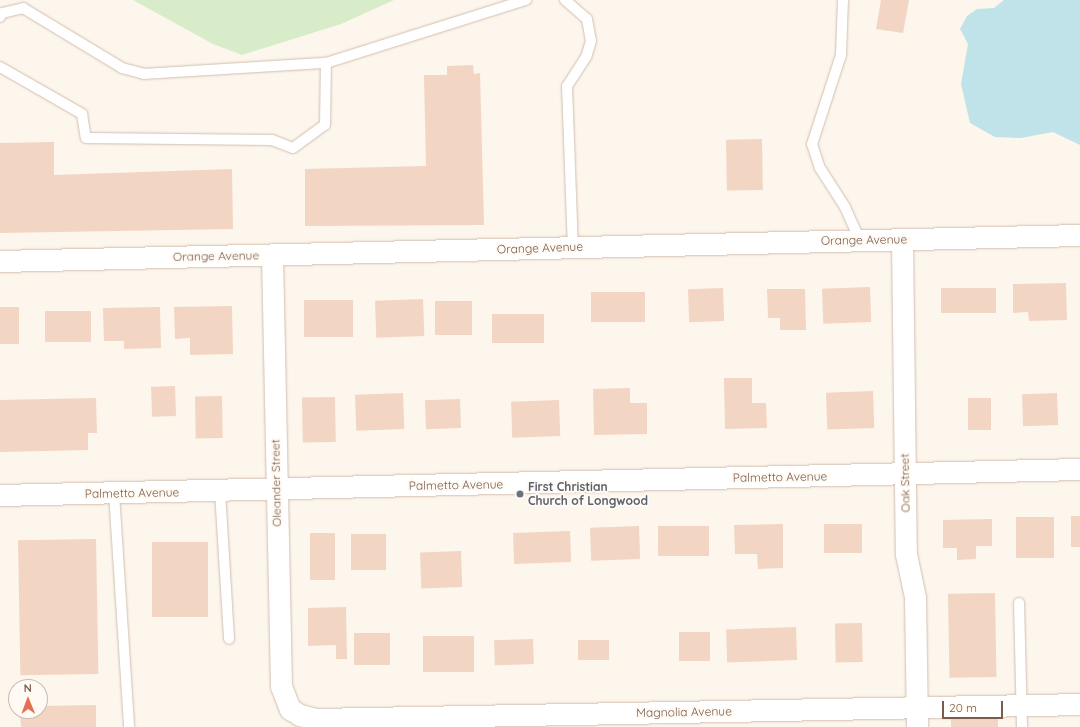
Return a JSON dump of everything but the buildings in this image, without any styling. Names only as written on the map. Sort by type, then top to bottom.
[{"type":"street","name":"Orange Avenue","points":[[0,261],[1080,235]]},
{"type":"street","name":"Oak Street","points":[[902,239],[906,554],[915,597],[917,717]]},
{"type":"street","name":"Oleander Street","points":[[272,255],[281,686],[290,709]]},
{"type":"street","name":"Palmetto Avenue","points":[[0,495],[1080,470]]},
{"type":"street","name":"Magnolia Avenue","points":[[290,709],[300,715],[316,719],[917,717],[1022,705],[1080,704]]},
{"type":"lane","points":[[0,17],[2,13],[23,8],[122,68],[144,74],[326,63],[526,0]]},
{"type":"lane","points":[[565,0],[588,18],[591,41],[586,57],[567,86],[573,247]]},
{"type":"lane","points":[[843,0],[841,55],[812,144],[820,168],[845,207],[860,240]]},
{"type":"lane","points":[[0,67],[82,114],[86,138],[272,140],[293,148],[325,125],[326,63]]},
{"type":"lane","points":[[220,491],[229,639]]},
{"type":"lane","points":[[114,493],[130,727]]},
{"type":"lane","points":[[1019,603],[1022,727]]},
{"type":"green space","points":[[133,0],[394,0],[341,24],[242,55],[213,44]]},
{"type":"water","points":[[1004,0],[1080,0],[1080,145],[1053,132],[1021,138],[995,137],[970,123],[961,84],[968,44],[960,29],[967,16],[977,9],[994,8]]},
{"type":"place","name":"First Christian Church of Longwood","points":[[520,494]]}]
